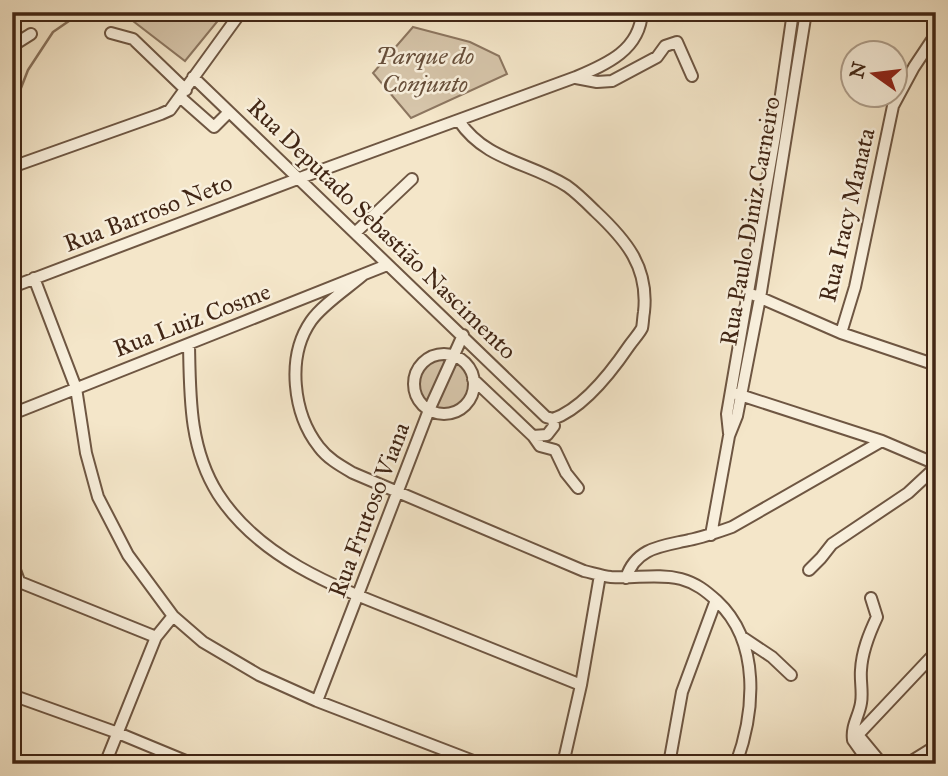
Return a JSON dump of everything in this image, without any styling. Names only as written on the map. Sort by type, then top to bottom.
[{"type":"street","points":[[14,167],[161,114],[175,105],[241,12]]},
{"type":"street","name":"Rua Barroso Neto","points":[[12,287],[300,178],[576,78],[620,55],[634,40],[642,12]]},
{"type":"street","name":"Rua Paulo Diniz Carneiro","points":[[736,394],[760,298],[781,138],[793,12]]},
{"type":"street","name":"Rua Paulo Diniz Carneiro","points":[[711,535],[729,436],[737,416],[736,394],[749,292],[806,12]]},
{"type":"street","points":[[111,33],[132,39],[214,127],[229,112]]},
{"type":"street","points":[[12,46],[31,34]]},
{"type":"street","name":"Rua Iracy Manata","points":[[841,333],[855,287],[893,106],[936,34]]},
{"type":"street","points":[[576,78],[597,82],[612,81],[657,57],[665,46],[677,42],[692,76]]},
{"type":"street","name":"Rua Deputado Sebastião Nascimento","points":[[193,77],[554,423],[558,438],[555,450],[566,473],[578,488]]},
{"type":"street","points":[[459,121],[468,136],[485,149],[549,177],[582,199],[629,246],[643,281],[645,305],[642,328],[608,376],[554,423],[547,435],[533,436]]},
{"type":"street","points":[[355,233],[412,179]]},
{"type":"street","name":"Rua Luiz Cosme","points":[[12,414],[387,265]]},
{"type":"street","points":[[363,275],[312,319],[304,333],[297,363],[298,396],[303,419],[321,450],[353,473],[584,571],[626,578],[678,578],[694,582],[716,600],[737,625],[749,662],[751,698],[736,764]]},
{"type":"street","points":[[34,278],[76,388],[86,453],[98,497],[128,555],[173,616],[215,648],[260,675],[317,701],[481,764]]},
{"type":"street","points":[[749,292],[841,333],[936,365]]},
{"type":"street","name":"Rua Frutoso Viana","points":[[317,701],[429,410],[463,335]]},
{"type":"street","points":[[189,344],[190,406],[197,447],[218,494],[255,537],[305,570],[359,595],[581,685]]},
{"type":"street","points":[[452,355],[435,355],[416,373],[414,387],[418,399],[429,410],[440,414],[453,413],[465,405],[472,393],[473,379]]},
{"type":"street","name":"Rua Deputado Sebastião Nascimento","points":[[452,355],[462,360],[473,379],[533,436],[540,446],[555,450]]},
{"type":"street","points":[[736,394],[882,441],[936,465],[908,493],[832,544],[809,570]]},
{"type":"street","points":[[626,578],[634,562],[651,548],[711,535],[732,527],[882,441]]},
{"type":"street","points":[[12,562],[15,580],[156,637]]},
{"type":"street","points":[[563,764],[581,685],[600,575]]},
{"type":"street","points":[[870,764],[855,737],[853,726],[862,698],[863,654],[868,634],[877,617],[871,598]]},
{"type":"street","points":[[669,764],[682,692],[716,600]]},
{"type":"street","points":[[105,764],[156,637],[173,616]]},
{"type":"street","points":[[742,637],[772,657],[790,675]]},
{"type":"street","points":[[855,737],[936,652]]},
{"type":"street","points":[[12,695],[118,733],[193,764]]},
{"type":"street","points":[[855,737],[882,764]]},
{"type":"street","points":[[907,764],[936,747]]},
{"type":"green space","points":[[139,12],[225,12],[185,61],[133,21]]},
{"type":"green space","name":"Parque do Conjunto","points":[[413,27],[470,42],[499,56],[507,74],[411,118],[373,73]]},
{"type":"green space","points":[[444,354],[465,363],[474,384],[465,405],[444,414],[423,405],[414,384],[423,363]]},
{"type":"waterway","points":[[12,111],[28,70],[53,32],[82,12]]},
{"type":"waterway","points":[[12,189],[15,208],[12,209]]}]
